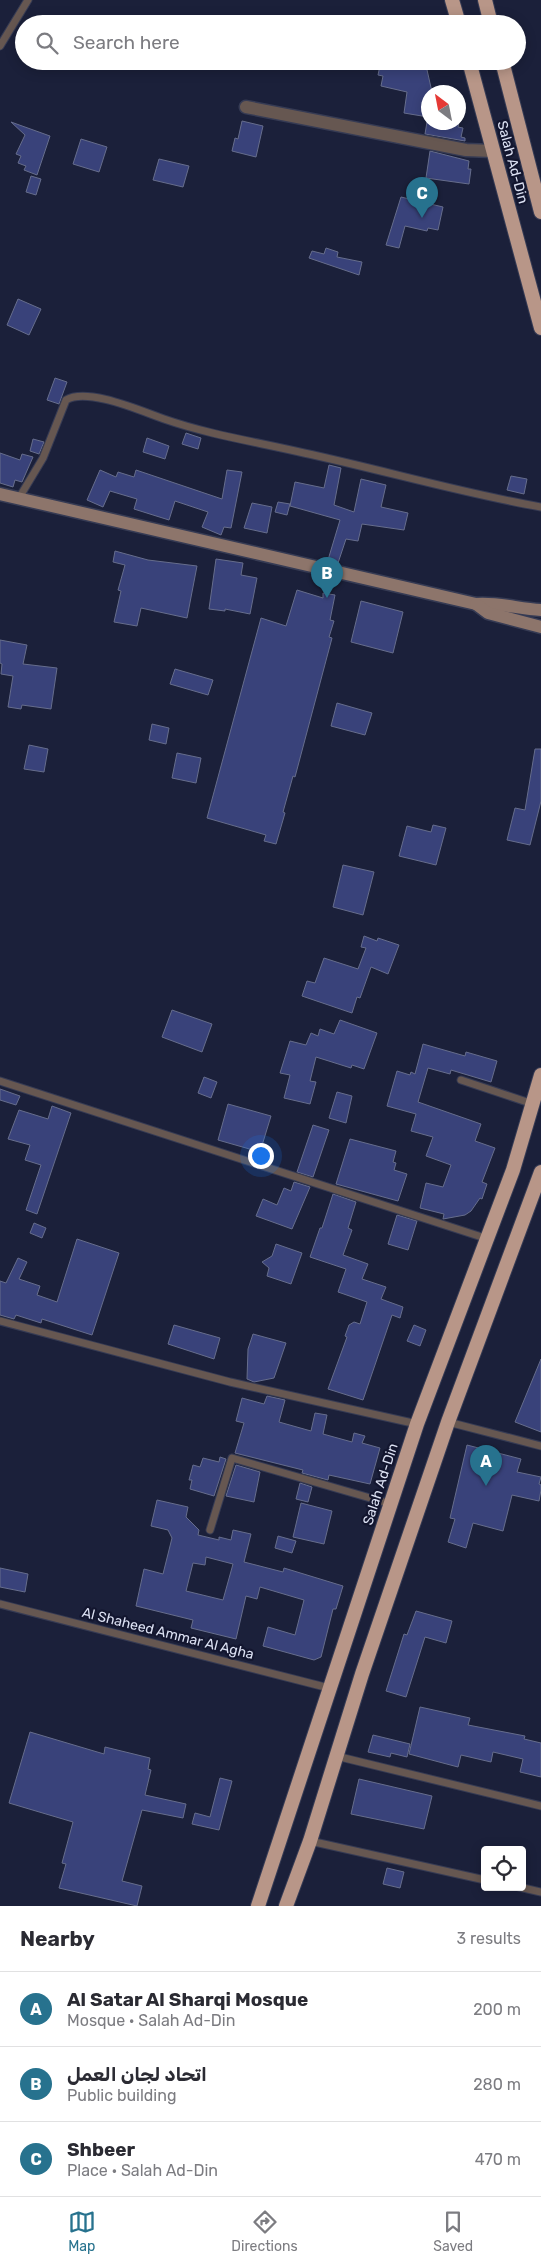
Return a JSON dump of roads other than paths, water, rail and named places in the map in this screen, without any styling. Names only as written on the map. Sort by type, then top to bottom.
[{"type":"highway","points":[[452,0],[456,15]]},
{"type":"highway","points":[[484,0],[488,15]]},
{"type":"highway","name":"Salah Ad-Din","points":[[472,70],[541,328]]},
{"type":"highway","name":"Salah Ad-Din","points":[[504,70],[541,212]]},
{"type":"highway","name":"Salah Ad-Din","points":[[258,1906],[417,1424],[488,1238],[535,1106],[541,1075]]},
{"type":"highway","points":[[286,1906],[310,1841],[336,1756],[448,1422],[541,1172]]},
{"type":"main road","points":[[0,494],[476,604],[489,603],[524,610],[541,610]]},
{"type":"main road","points":[[476,604],[488,612],[541,627]]},
{"type":"street","points":[[246,106],[466,150],[494,151]]},
{"type":"lane","points":[[19,15],[28,0]]},
{"type":"lane","points":[[0,46],[15,21]]},
{"type":"lane","points":[[19,498],[43,458],[66,400],[77,395],[128,406],[175,423],[228,438],[304,452],[541,507]]},
{"type":"lane","points":[[461,1080],[535,1106]]},
{"type":"lane","points":[[0,1081],[488,1238]]},
{"type":"lane","points":[[0,1321],[230,1382],[417,1424]]},
{"type":"lane","points":[[448,1422],[541,1446]]},
{"type":"lane","points":[[210,1530],[232,1458],[391,1504]]},
{"type":"lane","name":"Al Shaheed Ammar Al Agha","points":[[0,1604],[329,1688]]},
{"type":"lane","points":[[336,1756],[541,1806]]},
{"type":"lane","points":[[310,1841],[481,1879]]},
{"type":"lane","points":[[526,1889],[541,1892]]},
{"type":"place","name":"Shbeer","points":[[422,218]]},
{"type":"place","name":"اتحاد لجان العمل","points":[[327,598]]},
{"type":"place","name":"Al Satar Al Sharqi Mosque","points":[[486,1486]]}]
